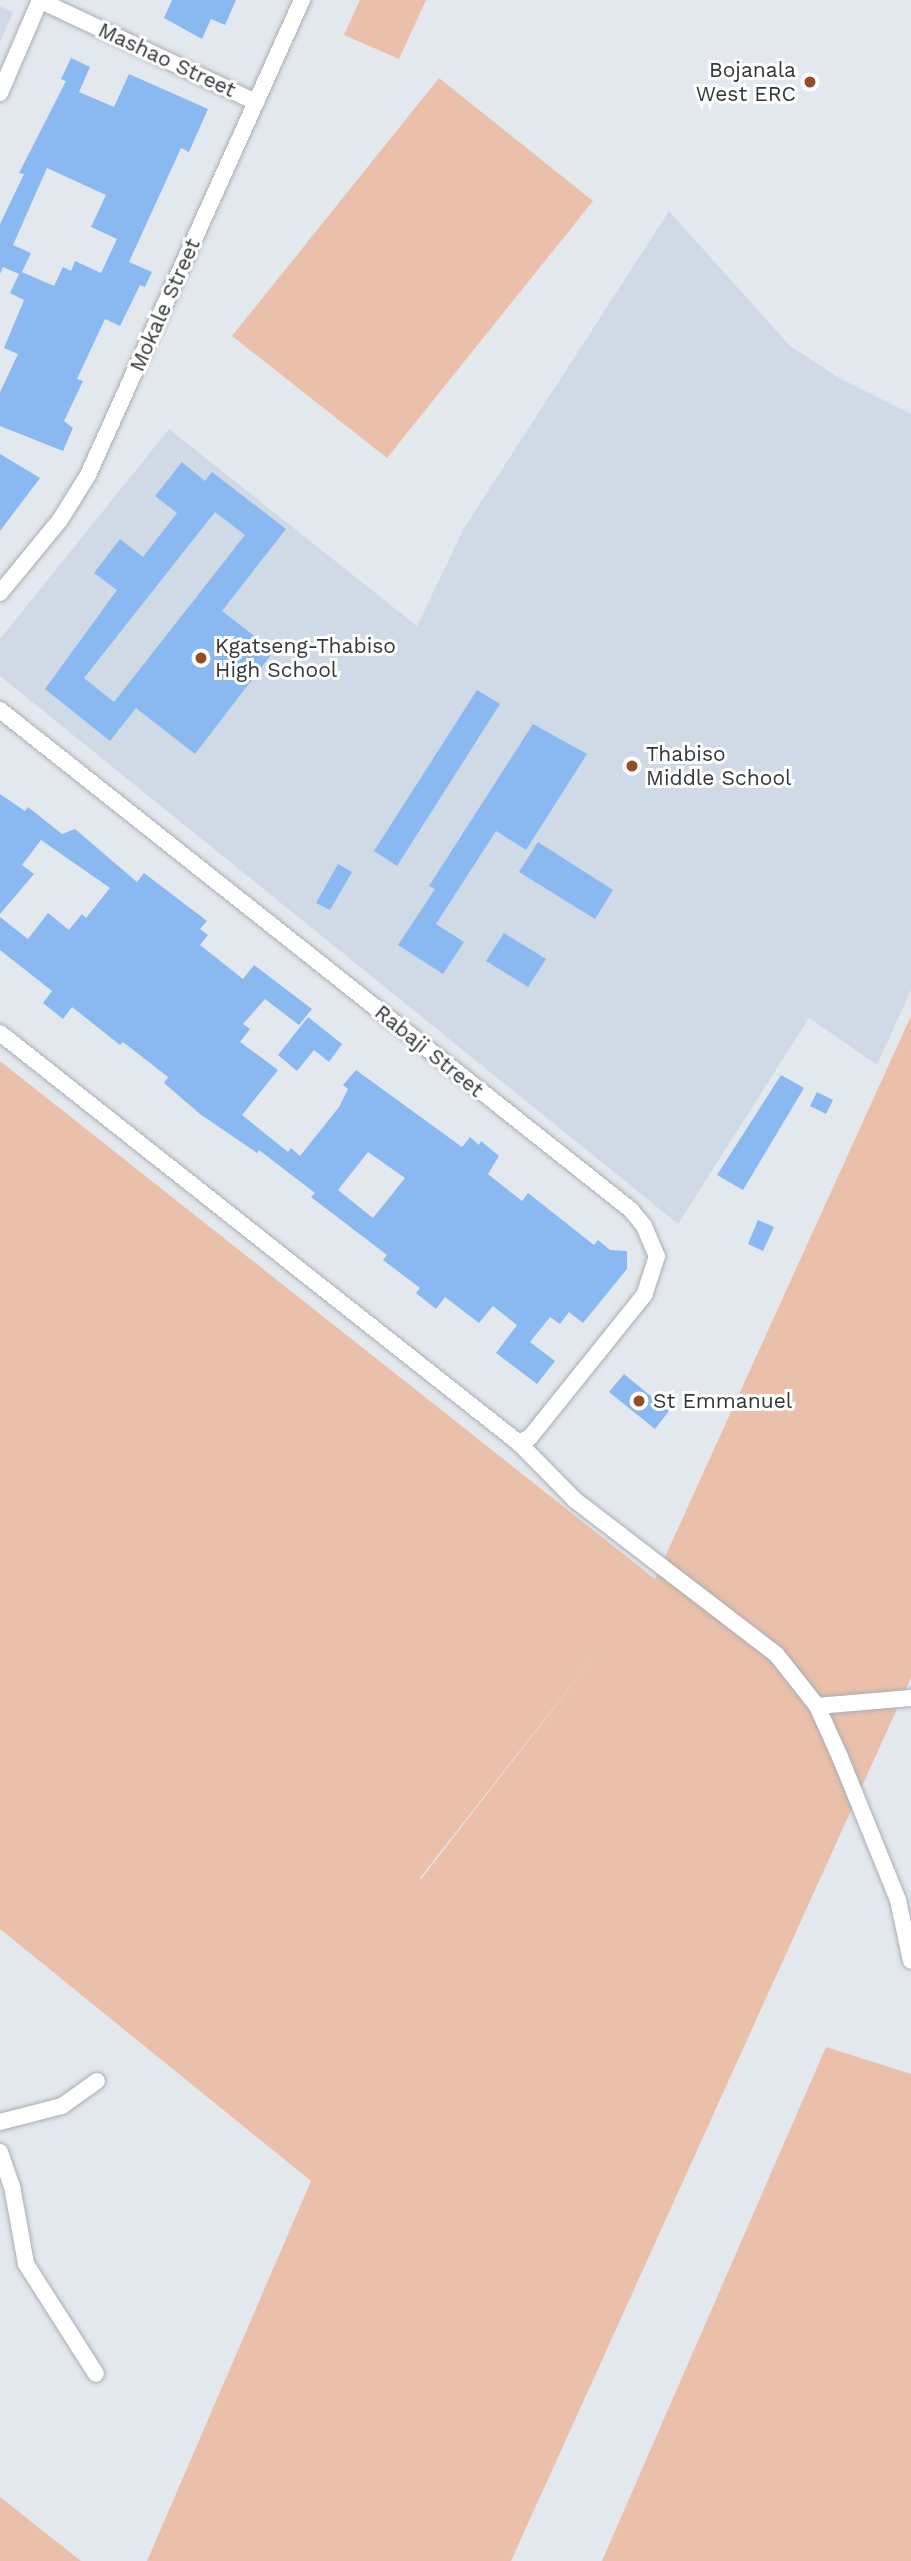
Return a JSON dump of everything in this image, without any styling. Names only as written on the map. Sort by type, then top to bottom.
[{"type":"street","name":"Mashao Street","points":[[40,0],[256,102]]},
{"type":"street","points":[[0,93],[40,0]]},
{"type":"street","name":"Mokale Street","points":[[0,593],[60,520],[88,475],[302,0]]},
{"type":"street","name":"Rabaji Street","points":[[0,710],[631,1210],[644,1226],[657,1256],[645,1294],[530,1437],[519,1443]]},
{"type":"street","points":[[0,1033],[519,1443],[575,1500],[776,1654],[817,1706],[898,1900],[910,1941],[911,1961]]},
{"type":"street","points":[[817,1706],[911,1698]]},
{"type":"street","points":[[0,2122],[62,2106],[97,2081]]},
{"type":"street","points":[[0,2152],[12,2186],[26,2264],[96,2374]]},
{"type":"shaded area","points":[[360,0],[426,0],[399,59],[344,35]]},
{"type":"shaded area","points":[[0,6],[13,12],[0,42]]},
{"type":"shaded area","points":[[439,78],[593,201],[387,458],[232,336]]},
{"type":"shaded area","name":"Thabiso Middle School","points":[[669,211],[789,345],[839,378],[911,414],[911,990],[877,1065],[809,1018],[678,1224],[0,676],[0,639],[169,429],[417,626],[464,528]]},
{"type":"shaded area","points":[[911,1016],[911,1678],[511,2561],[147,2561],[311,2181],[0,1929],[0,1061],[655,1579]],"holes":[[[595,1655],[421,1879],[420,1878]]]},
{"type":"shaded area","points":[[826,2047],[911,2074],[911,2561],[602,2561]]},
{"type":"shaded area","points":[[0,2497],[81,2561],[0,2561]]},
{"type":"building","points":[[172,0],[236,0],[225,25],[211,19],[202,39],[164,18]]},
{"type":"building","points":[[71,58],[90,67],[79,92],[114,107],[129,74],[208,109],[189,152],[181,148],[129,262],[152,272],[145,287],[140,285],[120,326],[105,319],[77,379],[83,381],[64,421],[73,428],[63,451],[0,426],[0,392],[18,354],[4,348],[24,300],[10,293],[19,274],[3,267],[0,274],[0,224],[24,174],[19,173],[66,81],[61,79]],"holes":[[[47,168],[106,195],[91,227],[117,239],[101,273],[75,261],[71,271],[63,267],[54,286],[22,272],[31,253],[13,245]]]},
{"type":"building","points":[[0,454],[40,478],[0,531]]},
{"type":"building","points":[[182,462],[205,481],[212,472],[286,529],[222,611],[274,651],[195,754],[136,708],[110,741],[45,689],[117,590],[94,573],[120,539],[143,557],[177,513],[155,496]],"holes":[[[215,512],[245,535],[114,702],[84,678]]]},
{"type":"building","points":[[477,690],[500,704],[397,866],[374,851]]},
{"type":"building","points":[[533,724],[587,754],[526,850],[496,831],[436,924],[464,942],[443,974],[398,945],[435,889],[429,886]]},
{"type":"building","points":[[0,794],[25,811],[28,807],[62,834],[75,829],[137,882],[144,873],[207,921],[200,929],[208,935],[200,945],[243,979],[254,965],[312,1009],[299,1025],[265,999],[243,1024],[250,1029],[240,1042],[278,1070],[242,1115],[288,1152],[291,1148],[300,1156],[339,1107],[348,1089],[343,1085],[356,1070],[462,1147],[470,1137],[479,1145],[481,1141],[499,1156],[488,1174],[522,1201],[528,1193],[594,1245],[598,1240],[610,1250],[627,1251],[627,1269],[583,1323],[569,1312],[560,1324],[550,1317],[530,1342],[555,1361],[537,1384],[496,1353],[517,1325],[493,1306],[479,1323],[445,1297],[436,1309],[416,1293],[420,1288],[383,1260],[387,1255],[311,1197],[315,1193],[259,1150],[257,1153],[200,1114],[164,1083],[168,1077],[123,1042],[120,1045],[72,1007],[63,1019],[43,1003],[52,991],[0,950],[0,917],[28,939],[48,913],[69,930],[82,914],[86,918],[110,888],[41,840],[22,865],[34,874],[0,914]],"holes":[[[368,1152],[405,1178],[373,1218],[338,1190]]]},
{"type":"building","points":[[538,842],[613,890],[595,919],[519,872]]},
{"type":"building","points":[[338,864],[352,872],[330,910],[316,903]]},
{"type":"building","points":[[504,933],[546,959],[528,987],[486,961]]},
{"type":"building","points":[[308,1017],[342,1044],[329,1062],[314,1050],[297,1071],[278,1055]]},
{"type":"building","points":[[781,1075],[804,1088],[743,1190],[717,1175]]},
{"type":"building","points":[[817,1092],[833,1100],[826,1114],[810,1106]]},
{"type":"building","points":[[758,1220],[774,1227],[763,1251],[748,1244]]},
{"type":"building","name":"St Emmanuel","points":[[624,1374],[669,1411],[655,1429],[609,1392]]},
{"type":"place","name":"Bojanala West ERC","points":[[810,82]]},
{"type":"place","name":"Kgatseng-Thabiso High School","points":[[201,658]]},
{"type":"place","name":"Thabiso Middle School","points":[[632,766]]},
{"type":"place","name":"St Emmanuel","points":[[639,1401]]}]
